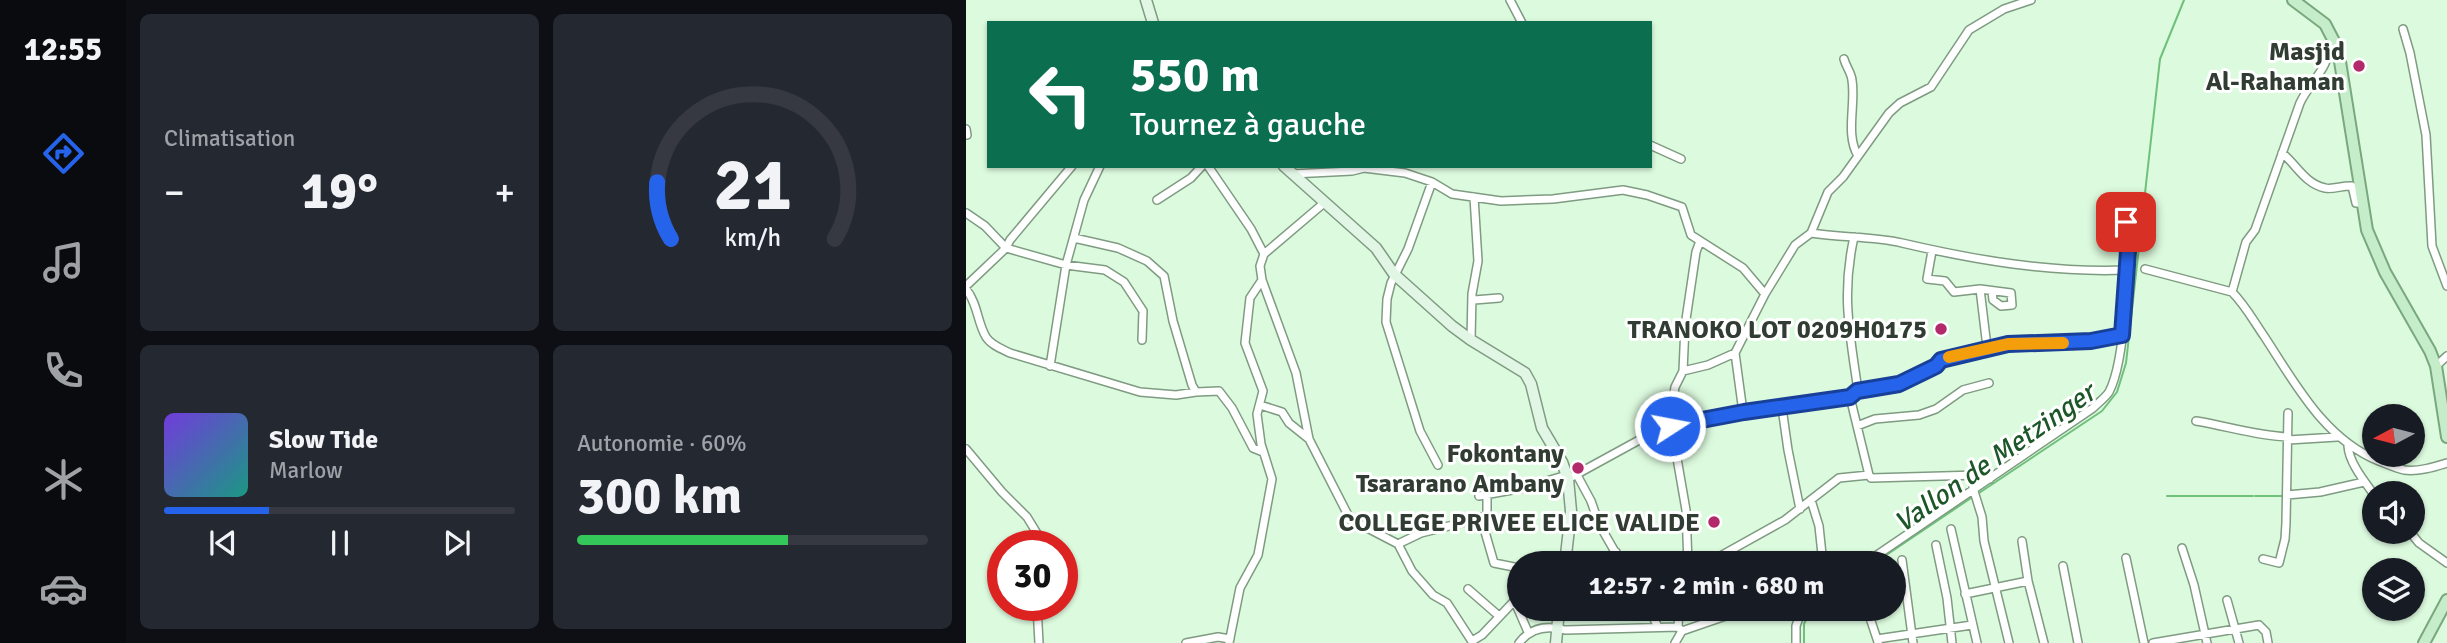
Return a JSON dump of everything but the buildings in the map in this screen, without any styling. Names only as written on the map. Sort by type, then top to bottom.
[{"type":"main road","points":[[2293,0],[2325,24],[2337,44],[2346,85],[2362,203],[2372,245],[2436,366],[2447,437]]},
{"type":"main road","points":[[2424,643],[2446,606]]},
{"type":"street","points":[[1146,0],[1152,21]]},
{"type":"street","points":[[1510,0],[1521,21]]},
{"type":"street","points":[[1744,412],[1735,353],[1765,294],[1795,245],[1811,233],[1828,192],[1843,177],[1889,113],[1900,103],[1931,87],[1969,30],[2004,9],[2031,0]]},
{"type":"street","points":[[2403,29],[2426,135],[2432,246],[2447,286]]},
{"type":"street","points":[[2232,292],[2246,242],[2255,230],[2306,90],[2322,70],[2331,48],[2337,44]]},
{"type":"street","points":[[1844,60],[1852,75],[1851,136],[1858,156]]},
{"type":"street","points":[[1652,146],[1681,159]]},
{"type":"street","points":[[2282,153],[2302,175],[2324,188],[2352,186],[2354,200],[2356,203],[2362,203]]},
{"type":"street","points":[[1070,168],[1006,248],[966,287],[973,298],[986,337],[993,344],[1025,358],[1155,395],[1219,391],[1232,408],[1252,448],[1263,452]]},
{"type":"street","points":[[1050,366],[1066,265],[1084,200],[1099,168]]},
{"type":"street","points":[[1157,200],[1191,178],[1200,168]]},
{"type":"street","points":[[1209,168],[1251,229],[1264,254]]},
{"type":"street","points":[[1288,170],[1352,171],[1364,168],[1405,173],[1432,181],[1452,194],[1502,201],[1533,201],[1623,190],[1647,195],[1682,207],[1691,235],[1743,268],[1765,294]]},
{"type":"street","points":[[1288,170],[1376,248],[1394,274],[1471,340],[1525,373],[1531,384],[1542,428],[1571,476],[1591,501],[1615,551]]},
{"type":"street","points":[[1432,181],[1408,249],[1394,274],[1387,299],[1386,322],[1415,416],[1438,465]]},
{"type":"street","points":[[1471,340],[1474,300],[1472,294],[1478,261],[1474,197]]},
{"type":"street","points":[[1324,203],[1264,254],[1261,266],[1262,280],[1296,373],[1309,439],[1350,519],[1398,544],[1417,578],[1433,595],[1447,603],[1473,642],[1507,608]]},
{"type":"street","points":[[966,213],[985,226],[1006,248],[1066,265],[1104,270],[1124,282],[1143,311],[1142,340]]},
{"type":"street","points":[[1883,551],[2093,408],[2108,395],[2114,379],[2122,335],[2128,251],[2126,222]]},
{"type":"street","points":[[1811,233],[1901,242],[1932,251],[2012,265],[2126,270]]},
{"type":"street","points":[[1854,237],[1849,257],[1846,309],[1857,426],[1869,475]]},
{"type":"street","points":[[1074,238],[1118,248],[1147,261],[1164,276],[1173,321],[1196,392]]},
{"type":"street","points":[[1688,551],[1686,510],[1680,467],[1670,426],[1675,387],[1683,371],[1685,326],[1700,241]]},
{"type":"street","points":[[1932,251],[1927,279],[1945,281],[1954,292],[1980,289],[1992,291]]},
{"type":"street","points":[[2145,268],[2232,292],[2245,306],[2304,395],[2337,437],[2348,446],[2404,470],[2447,463]]},
{"type":"street","points":[[1186,643],[1218,637],[1230,641],[1240,588],[1258,555],[1270,501],[1272,479],[1263,452],[1257,414],[1263,391],[1245,342],[1250,298],[1262,280]]},
{"type":"street","points":[[1980,289],[1987,347]]},
{"type":"street","points":[[1474,300],[1499,298]]},
{"type":"street","points":[[1398,544],[1421,533],[1481,518],[1487,514],[1483,495],[1571,476],[1670,426],[1744,412],[1783,408],[1899,384],[1936,366],[1941,360],[1987,347],[2091,341],[2122,335]]},
{"type":"street","points":[[1683,371],[1708,365],[1735,353]]},
{"type":"street","points":[[2436,366],[2447,356]]},
{"type":"street","points":[[1857,426],[1875,419],[1919,415],[1936,409],[1964,390],[1989,383]]},
{"type":"street","points":[[1260,405],[1282,412],[1289,423],[1309,439]]},
{"type":"street","points":[[1783,408],[1788,450],[1801,509]]},
{"type":"street","points":[[2263,559],[2279,563],[2285,539],[2288,414]]},
{"type":"street","points":[[2196,421],[2262,436],[2337,437]]},
{"type":"street","points":[[2348,446],[2364,481]]},
{"type":"street","points":[[966,449],[1027,517],[1035,530]]},
{"type":"street","points":[[1728,551],[1801,509],[1839,478],[1869,475],[1871,478],[1978,475],[1990,478]]},
{"type":"street","points":[[1566,551],[1571,476]]},
{"type":"street","points":[[2287,495],[2320,492],[2362,482]]},
{"type":"street","points":[[1973,488],[2009,643]]},
{"type":"street","points":[[1811,500],[1819,526],[1822,551]]},
{"type":"street","points":[[1481,518],[1494,563],[1507,566]]},
{"type":"street","points":[[1951,528],[1977,643]]},
{"type":"street","points":[[2022,541],[2028,581],[2044,643]]},
{"type":"street","points":[[2420,544],[2447,563]]},
{"type":"street","points":[[1936,545],[1952,643]]},
{"type":"street","points":[[2182,548],[2194,585],[2207,643]]},
{"type":"street","points":[[2126,558],[2144,643]]},
{"type":"street","points":[[2063,566],[2078,643]]},
{"type":"street","points":[[1965,594],[2028,581]]},
{"type":"street","points":[[1468,589],[1499,616]]},
{"type":"street","points":[[1906,593],[1913,643]]},
{"type":"street","points":[[2227,600],[2239,643]]},
{"type":"street","points":[[1038,621],[1039,643]]},
{"type":"street","points":[[1524,621],[1528,632]]},
{"type":"street","points":[[1556,643],[1559,621]]},
{"type":"street","points":[[1655,621],[1658,627]]},
{"type":"street","points":[[1675,643],[1680,621]]},
{"type":"street","points":[[1519,643],[1528,632],[1548,627],[1565,631],[1658,627],[1680,629],[1706,621]]},
{"type":"street","points":[[1796,643],[1798,621]]},
{"type":"street","points":[[1871,621],[1878,641],[1972,625]]},
{"type":"street","points":[[2153,643],[2259,625],[2266,632],[2268,643]]},
{"type":"waterway","name":"Vallon de Metzinger","points":[[1979,493],[2102,411],[2117,392],[2126,363],[2160,59],[2184,0]]},
{"type":"waterway","name":"Vallon de Metzinger","points":[[1892,551],[1974,496]]},
{"type":"waterway","points":[[2167,496],[2253,496]]},
{"type":"waterway","points":[[2255,496],[2284,496]]},
{"type":"waterway","name":"Vallon de Metzinger","points":[[1804,643],[1805,621]]},
{"type":"slow traffic","points":[[1949,357],[2008,344],[2063,343]]},
{"type":"place","name":"Masjid Al-Rahaman","points":[[2359,66]]},
{"type":"place","name":"TRANOKO LOT 0209H0175","points":[[1941,329]]},
{"type":"place","name":"Fokontany Tsararano Ambany","points":[[1578,468]]},
{"type":"place","name":"COLLEGE PRIVEE ELICE VALIDE","points":[[1714,522]]},
{"type":"route","points":[[1670,426],[1850,397],[1857,391],[1899,384],[1936,366],[1941,360],[1987,347],[2091,341],[2122,335],[2128,251],[2126,222]]}]
